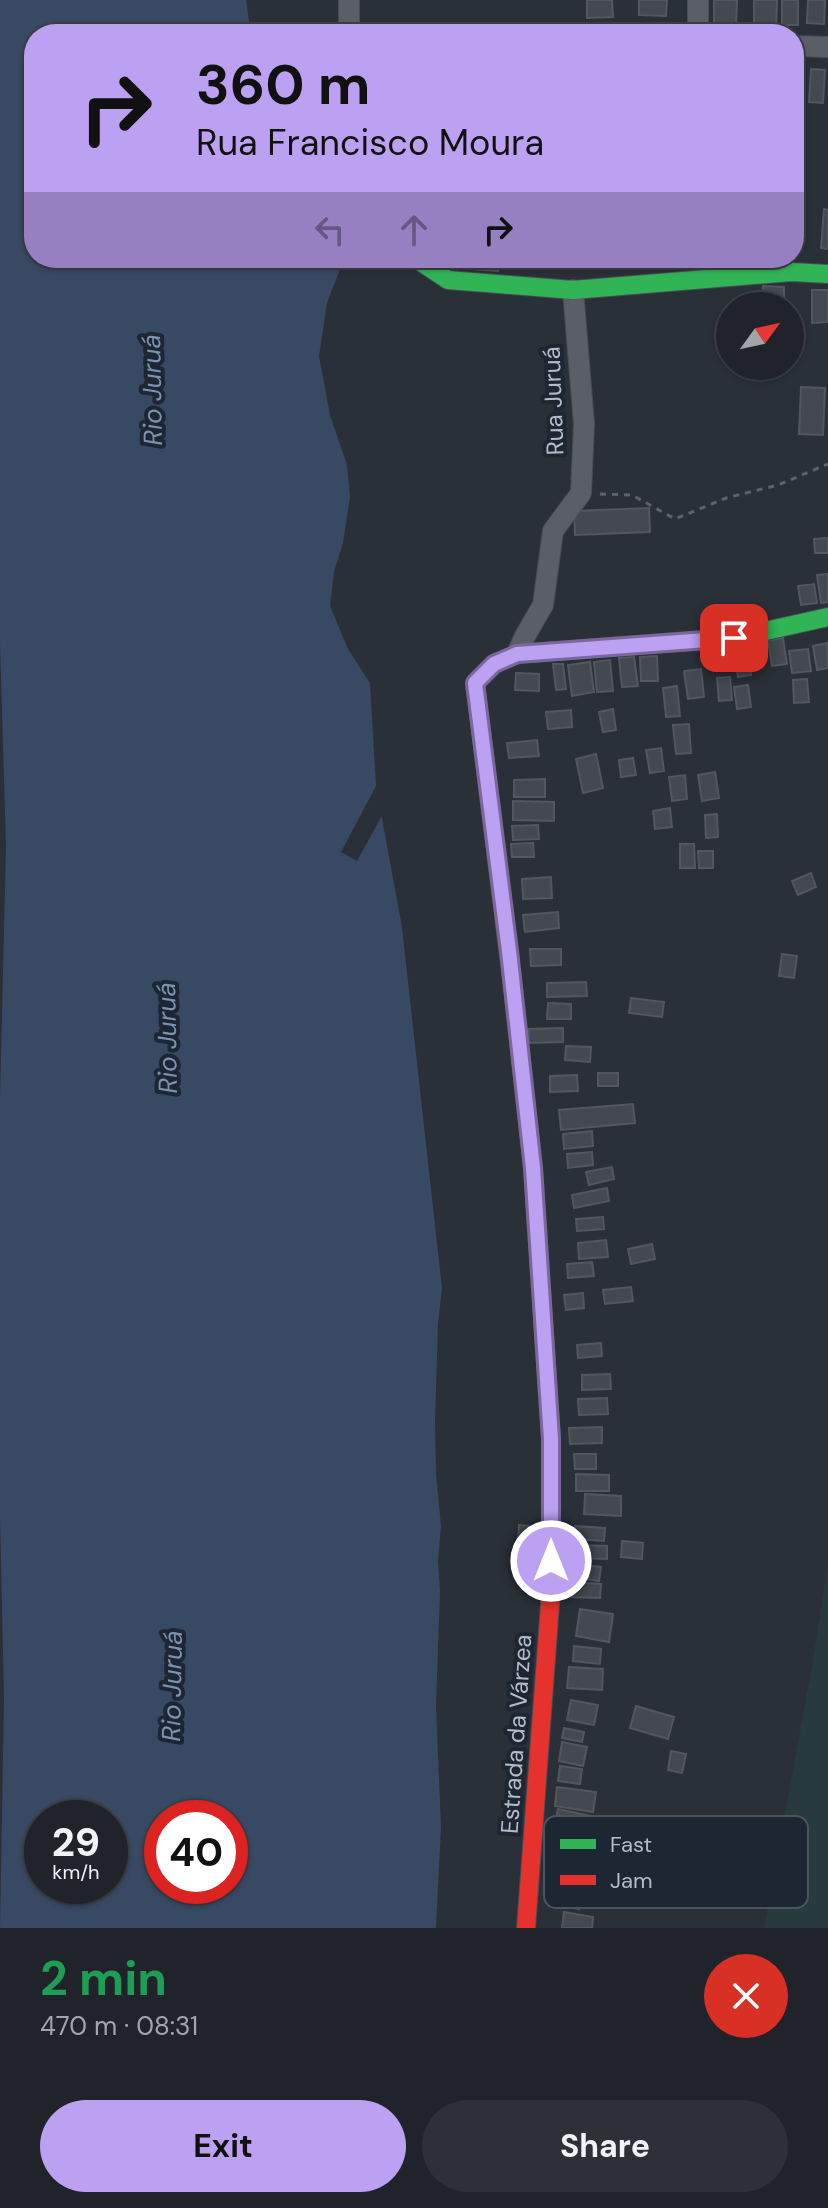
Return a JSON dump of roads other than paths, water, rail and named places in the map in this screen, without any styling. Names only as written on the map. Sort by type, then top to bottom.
[{"type":"street","points":[[349,0],[349,24]]},
{"type":"street","points":[[698,0],[698,24]]},
{"type":"street","points":[[804,46],[828,47]]},
{"type":"street","points":[[430,268],[448,280],[573,290],[792,272],[828,274]]},
{"type":"street","name":"Rua Juruá","points":[[517,654],[543,605],[553,531],[581,493],[584,424],[573,290]]},
{"type":"street","points":[[517,654],[734,638],[828,617]]},
{"type":"street","name":"Estrada da Várzea","points":[[517,654],[494,664],[475,683],[533,1168],[551,1439],[551,1591],[526,1928]]},
{"type":"water","name":"Rio Juruá","points":[[0,0],[246,0],[249,24],[24,24],[24,268],[340,268],[327,303],[319,356],[330,415],[347,465],[350,497],[330,606],[348,649],[370,683],[376,786],[402,927],[442,1288],[435,1422],[441,1526],[436,1705],[441,1827],[436,1928],[0,1928],[4,1699],[0,1516],[0,1098],[6,846],[0,643]]}]
